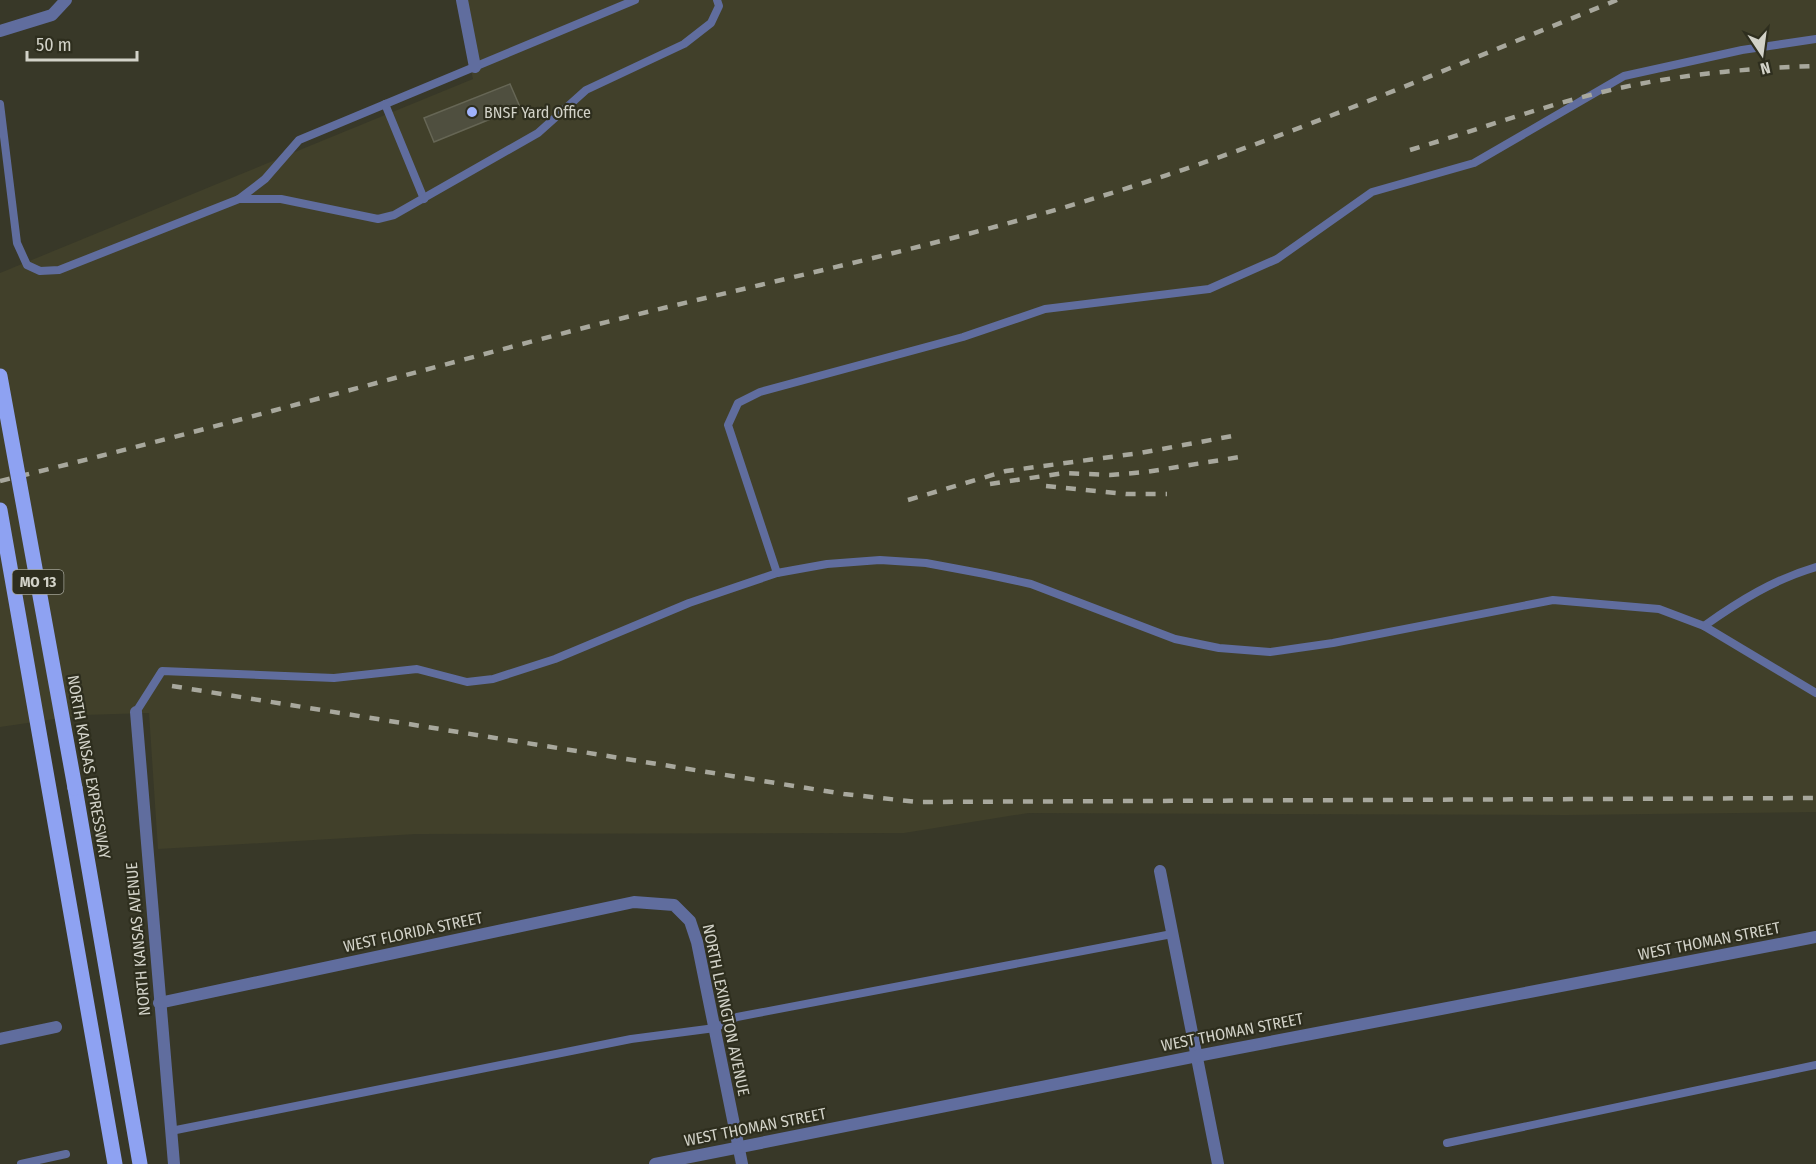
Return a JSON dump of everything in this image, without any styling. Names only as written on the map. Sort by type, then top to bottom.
[{"type":"main road","name":"NORTH KANSAS EXPRESSWAY","points":[[0,376],[140,1164]]},
{"type":"main road","name":"MO 13","points":[[0,510],[115,1164]]},
{"type":"street","points":[[0,31],[52,15],[66,0]]},
{"type":"street","points":[[462,0],[476,67]]},
{"type":"street","name":"NORTH KANSAS AVENUE","points":[[136,712],[174,1164]]},
{"type":"street","points":[[1160,871],[1218,1164]]},
{"type":"street","name":"WEST FLORIDA STREET","points":[[159,1003],[634,902],[674,905]]},
{"type":"street","name":"NORTH LEXINGTON AVENUE","points":[[674,905],[690,921],[697,942],[742,1164]]},
{"type":"street","name":"WEST THOMAN STREET","points":[[655,1164],[1197,1056],[1816,937]]},
{"type":"street","points":[[0,1040],[56,1027]]},
{"type":"lane","points":[[0,104],[17,243],[27,265],[40,271],[59,270],[239,199],[265,178],[299,140],[635,0]]},
{"type":"lane","points":[[239,199],[282,199],[378,219],[394,215],[538,133],[586,90],[684,44],[711,23],[719,6],[717,0]]},
{"type":"lane","points":[[777,573],[728,425],[738,404],[753,396],[963,337],[1045,309],[1209,289],[1277,259],[1372,192],[1474,163],[1624,76],[1742,50],[1816,39]]},
{"type":"lane","points":[[385,104],[424,198]]},
{"type":"lane","points":[[136,712],[162,671],[333,678],[417,669],[467,682],[493,679],[555,658],[689,603],[777,573],[838,563],[880,560],[926,563],[1031,584],[1176,639],[1219,648],[1270,652],[1333,644],[1553,600],[1659,609],[1704,626],[1816,693]]},
{"type":"lane","points":[[1704,626],[1741,600],[1798,572],[1816,567]]},
{"type":"lane","points":[[171,1131],[631,1039],[715,1028],[737,1017],[1172,934]]},
{"type":"lane","points":[[1447,1143],[1816,1065]]},
{"type":"lane","points":[[21,1164],[66,1154]]},
{"type":"shaded area","points":[[467,0],[1816,0],[1816,812],[1566,815],[1028,813],[904,833],[416,834],[158,849],[149,713],[82,715],[0,727],[0,273],[473,79],[456,2]]},
{"type":"building","name":"BNSF Yard Office","points":[[510,84],[520,107],[434,142],[424,118]]},
{"type":"railway","points":[[0,481],[591,326],[1018,221],[1158,178],[1274,137],[1617,0]]},
{"type":"railway","points":[[1410,150],[1549,106],[1634,85],[1725,72],[1816,66]]},
{"type":"railway","points":[[908,500],[1006,471],[1140,453],[1238,435]]},
{"type":"railway","points":[[990,484],[1064,473],[1110,475],[1146,472],[1246,456]]},
{"type":"railway","points":[[1046,486],[1126,494],[1167,494]]},
{"type":"railway","points":[[172,686],[844,794],[917,802],[1816,798]]},
{"type":"place","name":"BNSF Yard Office","points":[[472,112]]}]
